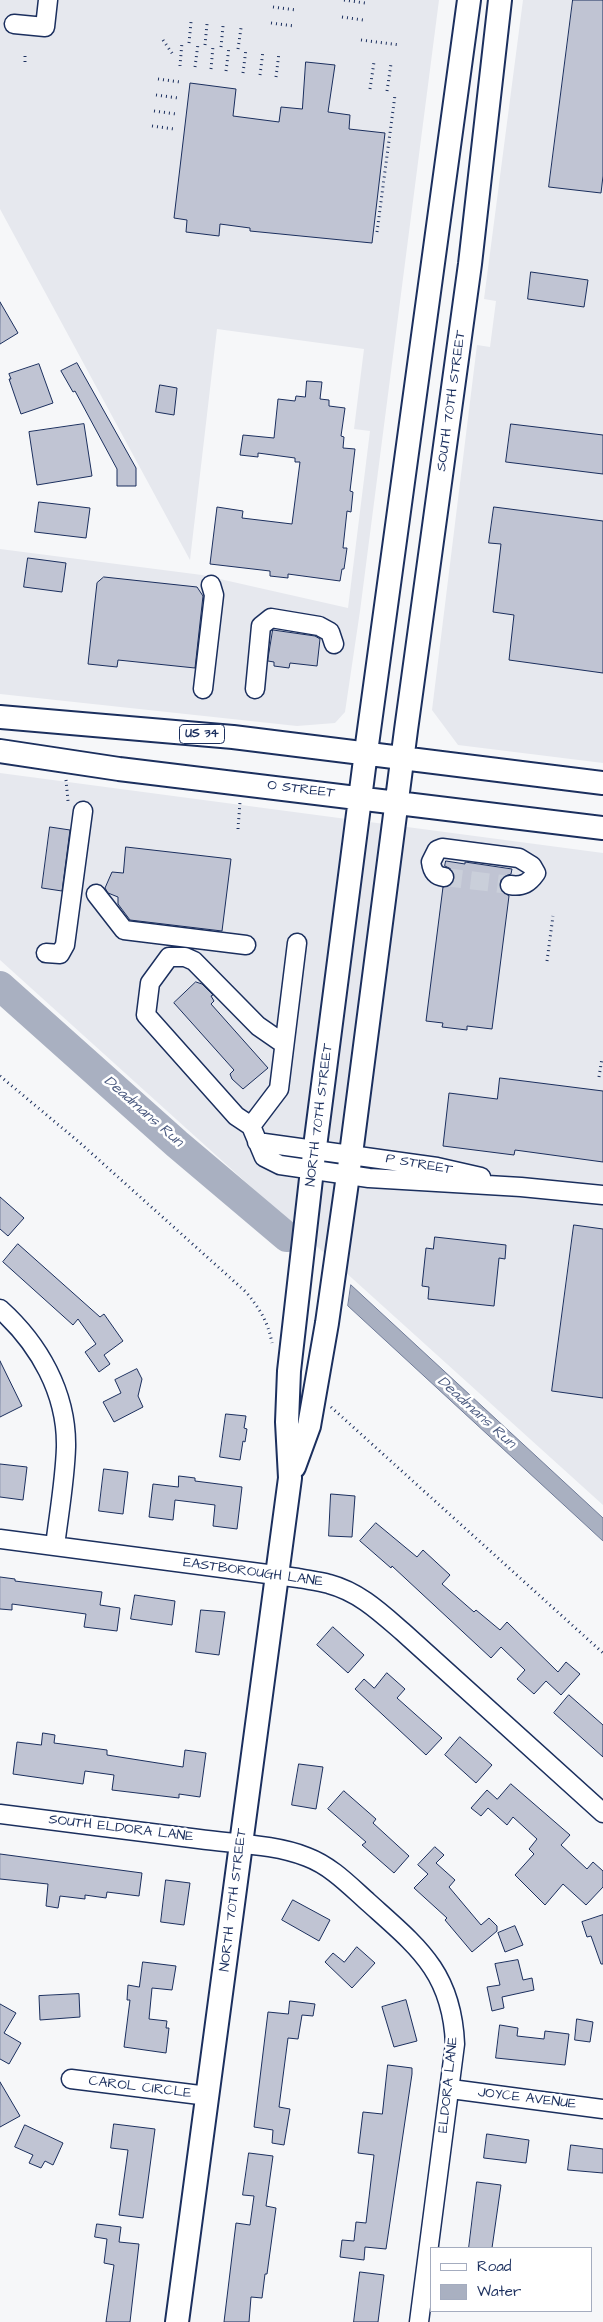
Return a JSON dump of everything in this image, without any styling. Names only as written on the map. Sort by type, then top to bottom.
[{"type":"main road","points":[[366,752],[469,0]]},
{"type":"main road","name":"SOUTH 70TH STREET","points":[[397,802],[470,264],[500,0]]},
{"type":"main road","name":"US 34","points":[[0,717],[180,731],[366,752],[603,783]]},
{"type":"main road","name":"O STREET","points":[[0,751],[119,768],[603,828]]},
{"type":"main road","name":"NORTH 70TH STREET","points":[[177,2322],[290,1478],[287,1422],[289,1371],[366,752]]},
{"type":"main road","name":"NORTH 70TH STREET","points":[[290,1478],[309,1426],[327,1323],[350,1165],[397,802]]},
{"type":"street","points":[[14,24],[45,27],[48,0]]},
{"type":"street","points":[[203,689],[214,595],[211,585]]},
{"type":"street","points":[[255,689],[261,626],[271,618],[319,626],[330,632],[334,644]]},
{"type":"street","points":[[46,953],[60,954],[65,945],[75,806]]},
{"type":"street","points":[[444,877],[438,876],[434,872],[431,862],[437,850],[442,848],[519,858],[532,866],[536,872],[530,882],[519,887],[510,885]]},
{"type":"street","points":[[96,894],[124,930],[246,945]]},
{"type":"street","points":[[284,1044],[258,1026],[194,961],[185,957],[169,957],[150,983],[146,1015],[254,1134],[279,1089],[297,943]]},
{"type":"street","name":"P STREET","points":[[254,1134],[314,1160],[350,1165],[443,1184],[521,1186],[603,1195]]},
{"type":"street","points":[[0,1309],[22,1330],[39,1353],[52,1378],[60,1402],[66,1445],[55,1546]]},
{"type":"street","name":"EASTBOROUGH LANE","points":[[0,1539],[277,1575],[328,1584],[352,1592],[369,1602],[603,1813]]},
{"type":"street","name":"SOUTH ELDORA LANE","points":[[0,1814],[241,1844]]},
{"type":"street","name":"ELDORA LANE","points":[[241,1844],[297,1854],[325,1866],[342,1878],[423,1953],[442,1982],[452,2012],[455,2044],[419,2322]]},
{"type":"street","name":"CAROL CIRCLE","points":[[71,2079],[208,2096]]},
{"type":"street","name":"JOYCE AVENUE","points":[[450,2089],[603,2109]]},
{"type":"path","points":[[344,0],[365,3]]},
{"type":"path","points":[[273,7],[296,10]]},
{"type":"path","points":[[342,17],[363,20]]},
{"type":"path","points":[[189,43],[191,22]]},
{"type":"path","points":[[271,23],[294,26]]},
{"type":"path","points":[[205,45],[207,24]]},
{"type":"path","points":[[221,47],[223,26]]},
{"type":"path","points":[[238,48],[241,28]]},
{"type":"path","points":[[163,40],[174,56]]},
{"type":"path","points":[[361,40],[400,45]]},
{"type":"path","points":[[180,66],[182,42]]},
{"type":"path","points":[[195,67],[198,44]]},
{"type":"path","points":[[211,69],[213,46]]},
{"type":"path","points":[[226,72],[229,48]]},
{"type":"path","points":[[243,73],[246,49]]},
{"type":"path","points":[[260,75],[263,51]]},
{"type":"path","points":[[25,52],[25,62]]},
{"type":"path","points":[[276,77],[279,53]]},
{"type":"path","points":[[370,89],[374,62]]},
{"type":"path","points":[[387,91],[391,64]]},
{"type":"path","points":[[158,79],[180,82]]},
{"type":"path","points":[[156,95],[178,98]]},
{"type":"path","points":[[378,232],[395,95]]},
{"type":"path","points":[[154,111],[176,114]]},
{"type":"path","points":[[152,126],[174,129]]},
{"type":"path","points":[[66,779],[65,787],[75,806]]},
{"type":"path","points":[[238,829],[240,799]]},
{"type":"path","points":[[547,961],[553,916]]},
{"type":"path","points":[[599,1077],[602,1058]]},
{"type":"path","points":[[0,1076],[79,1142],[246,1292],[262,1312],[269,1328],[272,1347]]},
{"type":"path","points":[[324,1402],[603,1653]]},
{"type":"shaded area","points":[[0,0],[439,0],[360,611],[345,712],[335,723],[297,726],[0,694],[0,549],[202,575],[348,608],[370,431],[354,429],[364,349],[217,329],[190,560],[0,209]]},
{"type":"shaded area","points":[[523,0],[603,0],[603,763],[458,745],[432,710],[477,345],[490,347],[496,301],[484,299]]},
{"type":"shaded area","points":[[0,773],[603,853],[603,1505],[0,960]]},
{"type":"water","points":[[351,1285],[603,1518],[603,1541],[348,1306]]},
{"type":"building","points":[[573,0],[603,0],[603,176],[601,193],[549,187]]},
{"type":"building","points":[[306,62],[335,65],[328,112],[350,115],[349,129],[385,133],[372,243],[250,231],[250,228],[220,224],[219,236],[186,232],[187,220],[174,218],[190,83],[236,89],[233,116],[279,122],[281,107],[302,109]]},
{"type":"building","points":[[531,272],[588,280],[584,307],[528,299]]},
{"type":"building","points":[[0,302],[18,333],[0,344]]},
{"type":"building","points":[[77,363],[136,468],[136,486],[117,486],[117,469],[75,391],[73,392],[61,371]]},
{"type":"building","points":[[39,364],[53,403],[21,414],[9,374]]},
{"type":"building","points":[[307,381],[322,382],[320,399],[329,400],[329,406],[345,408],[341,436],[344,437],[343,448],[355,449],[350,491],[353,492],[351,512],[347,511],[343,548],[347,548],[340,581],[288,574],[288,578],[270,576],[270,571],[210,564],[217,507],[243,511],[242,518],[292,524],[300,462],[295,462],[295,458],[258,453],[258,457],[240,455],[243,435],[274,438],[278,399],[295,401],[296,396],[305,397]]},
{"type":"building","points":[[160,385],[177,388],[174,415],[156,412]]},
{"type":"building","points":[[84,424],[92,476],[37,485],[29,432]]},
{"type":"building","points":[[511,424],[603,435],[603,474],[506,462]]},
{"type":"building","points":[[39,502],[90,508],[86,538],[35,532]]},
{"type":"building","points":[[494,507],[603,521],[603,673],[509,660],[514,615],[493,612],[501,544],[489,543]]},
{"type":"building","points":[[28,558],[66,563],[62,592],[24,587]]},
{"type":"building","points":[[104,577],[197,587],[203,596],[195,668],[118,660],[117,667],[88,664],[97,583]]},
{"type":"building","points":[[273,630],[315,636],[320,639],[317,666],[290,663],[289,668],[274,666],[274,662],[268,661]]},
{"type":"building","points":[[50,827],[70,830],[62,891],[42,888]]},
{"type":"building","points":[[126,847],[231,859],[222,931],[130,920],[118,904],[118,897],[108,893],[105,888],[112,872],[123,873]]},
{"type":"building","points":[[446,861],[512,869],[511,874],[505,876],[500,883],[501,890],[509,896],[492,1029],[467,1026],[467,1030],[442,1027],[443,1023],[426,1021],[443,887],[452,884],[454,879],[451,869],[445,866]]},
{"type":"building","points":[[196,982],[202,984],[213,995],[211,996],[214,1001],[211,1004],[268,1068],[243,1089],[232,1079],[230,1074],[234,1070],[174,1003]]},
{"type":"building","points":[[500,1078],[603,1091],[603,1162],[515,1150],[514,1155],[443,1146],[449,1093],[497,1099]]},
{"type":"building","points":[[0,1197],[24,1218],[8,1236],[0,1229]]},
{"type":"building","points":[[574,1225],[603,1229],[603,1398],[552,1391]]},
{"type":"building","points":[[435,1237],[506,1245],[505,1259],[499,1258],[494,1306],[428,1299],[429,1287],[422,1286],[426,1248],[433,1249]]},
{"type":"building","points":[[18,1244],[100,1317],[104,1314],[123,1341],[104,1355],[110,1364],[99,1372],[85,1352],[96,1344],[78,1319],[73,1325],[3,1262]]},
{"type":"building","points":[[0,1361],[22,1406],[0,1417]]},
{"type":"building","points":[[137,1369],[142,1379],[138,1396],[143,1407],[114,1422],[103,1402],[121,1393],[115,1380]]},
{"type":"building","points":[[226,1414],[246,1416],[244,1428],[247,1429],[240,1460],[220,1457]]},
{"type":"building","points":[[0,1464],[27,1467],[23,1500],[0,1497]]},
{"type":"building","points":[[104,1469],[128,1472],[123,1514],[99,1511]]},
{"type":"building","points":[[179,1476],[195,1478],[195,1481],[242,1487],[237,1529],[213,1526],[215,1505],[175,1500],[173,1520],[149,1517],[153,1484],[178,1487]]},
{"type":"building","points":[[331,1494],[355,1496],[352,1537],[329,1536]]},
{"type":"building","points":[[376,1523],[417,1557],[423,1550],[450,1575],[442,1584],[474,1612],[476,1610],[500,1630],[507,1622],[558,1672],[566,1662],[580,1674],[561,1695],[546,1681],[534,1694],[517,1679],[525,1670],[501,1647],[491,1658],[392,1566],[391,1568],[360,1541]]},
{"type":"building","points":[[0,1577],[15,1579],[15,1581],[102,1592],[100,1605],[120,1608],[117,1631],[84,1627],[86,1614],[12,1604],[12,1610],[0,1609]]},
{"type":"building","points":[[135,1595],[175,1601],[172,1625],[131,1619]]},
{"type":"building","points":[[201,1610],[225,1612],[219,1655],[196,1652]]},
{"type":"building","points":[[333,1627],[364,1655],[348,1673],[317,1645]]},
{"type":"building","points":[[387,1673],[405,1689],[397,1698],[442,1738],[426,1755],[355,1689],[364,1679],[374,1688]]},
{"type":"building","points":[[569,1695],[603,1725],[603,1757],[554,1713]]},
{"type":"building","points":[[43,1733],[55,1735],[54,1743],[107,1750],[107,1755],[183,1767],[185,1750],[206,1753],[200,1797],[179,1794],[179,1798],[112,1790],[114,1775],[85,1771],[83,1784],[13,1774],[17,1742],[41,1745]]},
{"type":"building","points":[[460,1737],[492,1765],[476,1783],[445,1755]]},
{"type":"building","points":[[299,1764],[323,1767],[316,1809],[292,1805]]},
{"type":"building","points":[[511,1784],[570,1835],[561,1845],[587,1869],[593,1862],[603,1871],[603,1887],[586,1905],[563,1884],[545,1905],[515,1875],[534,1854],[529,1849],[537,1839],[513,1817],[507,1825],[488,1808],[481,1816],[471,1808],[487,1790],[497,1799]]},
{"type":"building","points":[[344,1791],[376,1819],[373,1823],[409,1856],[394,1873],[362,1845],[366,1842],[328,1809]]},
{"type":"building","points":[[435,1847],[444,1855],[436,1863],[455,1880],[449,1887],[481,1925],[489,1918],[497,1926],[497,1931],[472,1952],[445,1920],[447,1918],[414,1888],[428,1874],[418,1865]]},
{"type":"building","points":[[0,1854],[142,1873],[139,1896],[107,1892],[106,1898],[85,1895],[85,1899],[60,1896],[58,1908],[46,1906],[48,1884],[0,1879]]},
{"type":"building","points":[[166,1880],[190,1883],[184,1925],[161,1922]]},
{"type":"building","points":[[293,1900],[330,1920],[319,1941],[282,1920]]},
{"type":"building","points":[[603,1915],[603,1964],[601,1964],[591,1936],[587,1937],[582,1922]]},
{"type":"building","points":[[515,1926],[523,1945],[505,1952],[498,1933]]},
{"type":"building","points":[[357,1947],[375,1963],[352,1988],[325,1962],[333,1953],[344,1962]]},
{"type":"building","points":[[518,1960],[523,1980],[532,1978],[534,1990],[502,1997],[504,2008],[492,2011],[487,1987],[500,1985],[495,1964]]},
{"type":"building","points":[[143,1962],[176,1966],[172,1990],[152,1988],[149,2019],[167,2021],[166,2028],[169,2028],[166,2053],[124,2047],[130,2000],[127,2000],[128,1985],[139,1987]]},
{"type":"building","points":[[79,1994],[80,2017],[40,2020],[39,1996]]},
{"type":"building","points":[[406,2000],[417,2041],[394,2047],[382,2007]]},
{"type":"building","points":[[290,2001],[315,2004],[313,2016],[302,2015],[298,2039],[288,2038],[279,2107],[290,2109],[284,2145],[272,2143],[273,2130],[254,2127],[268,2012],[288,2014]]},
{"type":"building","points":[[0,2004],[16,2013],[4,2033],[21,2043],[9,2064],[0,2059]]},
{"type":"building","points":[[577,2019],[593,2022],[590,2042],[575,2040]]},
{"type":"building","points":[[500,2025],[518,2028],[517,2036],[544,2039],[545,2031],[569,2034],[565,2065],[496,2058]]},
{"type":"building","points":[[388,2065],[412,2068],[412,2074],[386,2249],[365,2247],[364,2260],[340,2257],[342,2240],[354,2241],[356,2222],[366,2223],[374,2155],[358,2153],[363,2112],[382,2114]]},
{"type":"building","points":[[0,2082],[20,2116],[0,2127]]},
{"type":"building","points":[[114,2124],[155,2129],[143,2218],[119,2215],[128,2150],[111,2148]]},
{"type":"building","points":[[25,2125],[63,2143],[53,2165],[45,2161],[41,2168],[29,2163],[33,2155],[15,2147]]},
{"type":"building","points":[[487,2134],[529,2140],[526,2163],[484,2158]]},
{"type":"building","points":[[571,2145],[603,2149],[603,2173],[568,2170]]},
{"type":"building","points":[[249,2153],[273,2156],[266,2206],[276,2208],[267,2274],[265,2274],[262,2298],[251,2297],[249,2322],[224,2322],[236,2223],[250,2225],[254,2196],[243,2195]]},
{"type":"building","points":[[477,2182],[501,2185],[492,2247],[469,2247]]},
{"type":"building","points":[[97,2224],[121,2227],[119,2242],[139,2244],[130,2322],[106,2322],[114,2265],[104,2263],[107,2239],[95,2237]]},
{"type":"building","points":[[360,2272],[384,2275],[378,2322],[354,2322]]},
{"type":"waterway","name":"Deadmans Run","points":[[0,986],[177,1144],[287,1237]]},
{"type":"tunnel","points":[[444,877],[510,885]]}]
